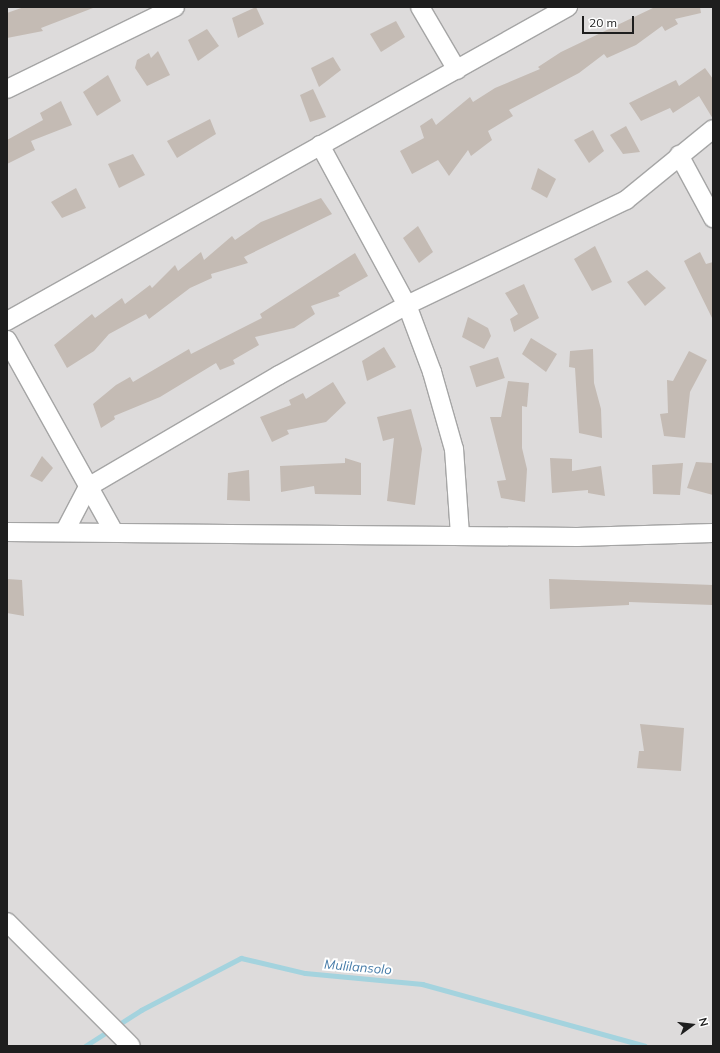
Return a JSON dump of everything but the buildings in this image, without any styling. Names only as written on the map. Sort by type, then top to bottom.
[{"type":"street","points":[[7,89],[175,7]]},
{"type":"street","points":[[420,7],[457,70]]},
{"type":"street","points":[[7,321],[568,7]]},
{"type":"street","points":[[65,531],[88,487],[279,375],[407,305],[626,200],[679,155],[713,129]]},
{"type":"street","points":[[320,145],[407,305],[432,372],[454,449],[460,535]]},
{"type":"street","points":[[679,155],[713,218]]},
{"type":"street","points":[[7,340],[114,532]]},
{"type":"street","points":[[7,532],[114,532],[200,536],[460,535],[577,537],[713,533]]},
{"type":"street","points":[[7,922],[126,1041]]},
{"type":"shaded area","points":[[7,7],[713,7],[713,1046],[7,1046]]},
{"type":"waterway","name":"Mulilansolo","points":[[85,1046],[141,1010],[241,958],[305,973],[422,984],[645,1046]]}]
